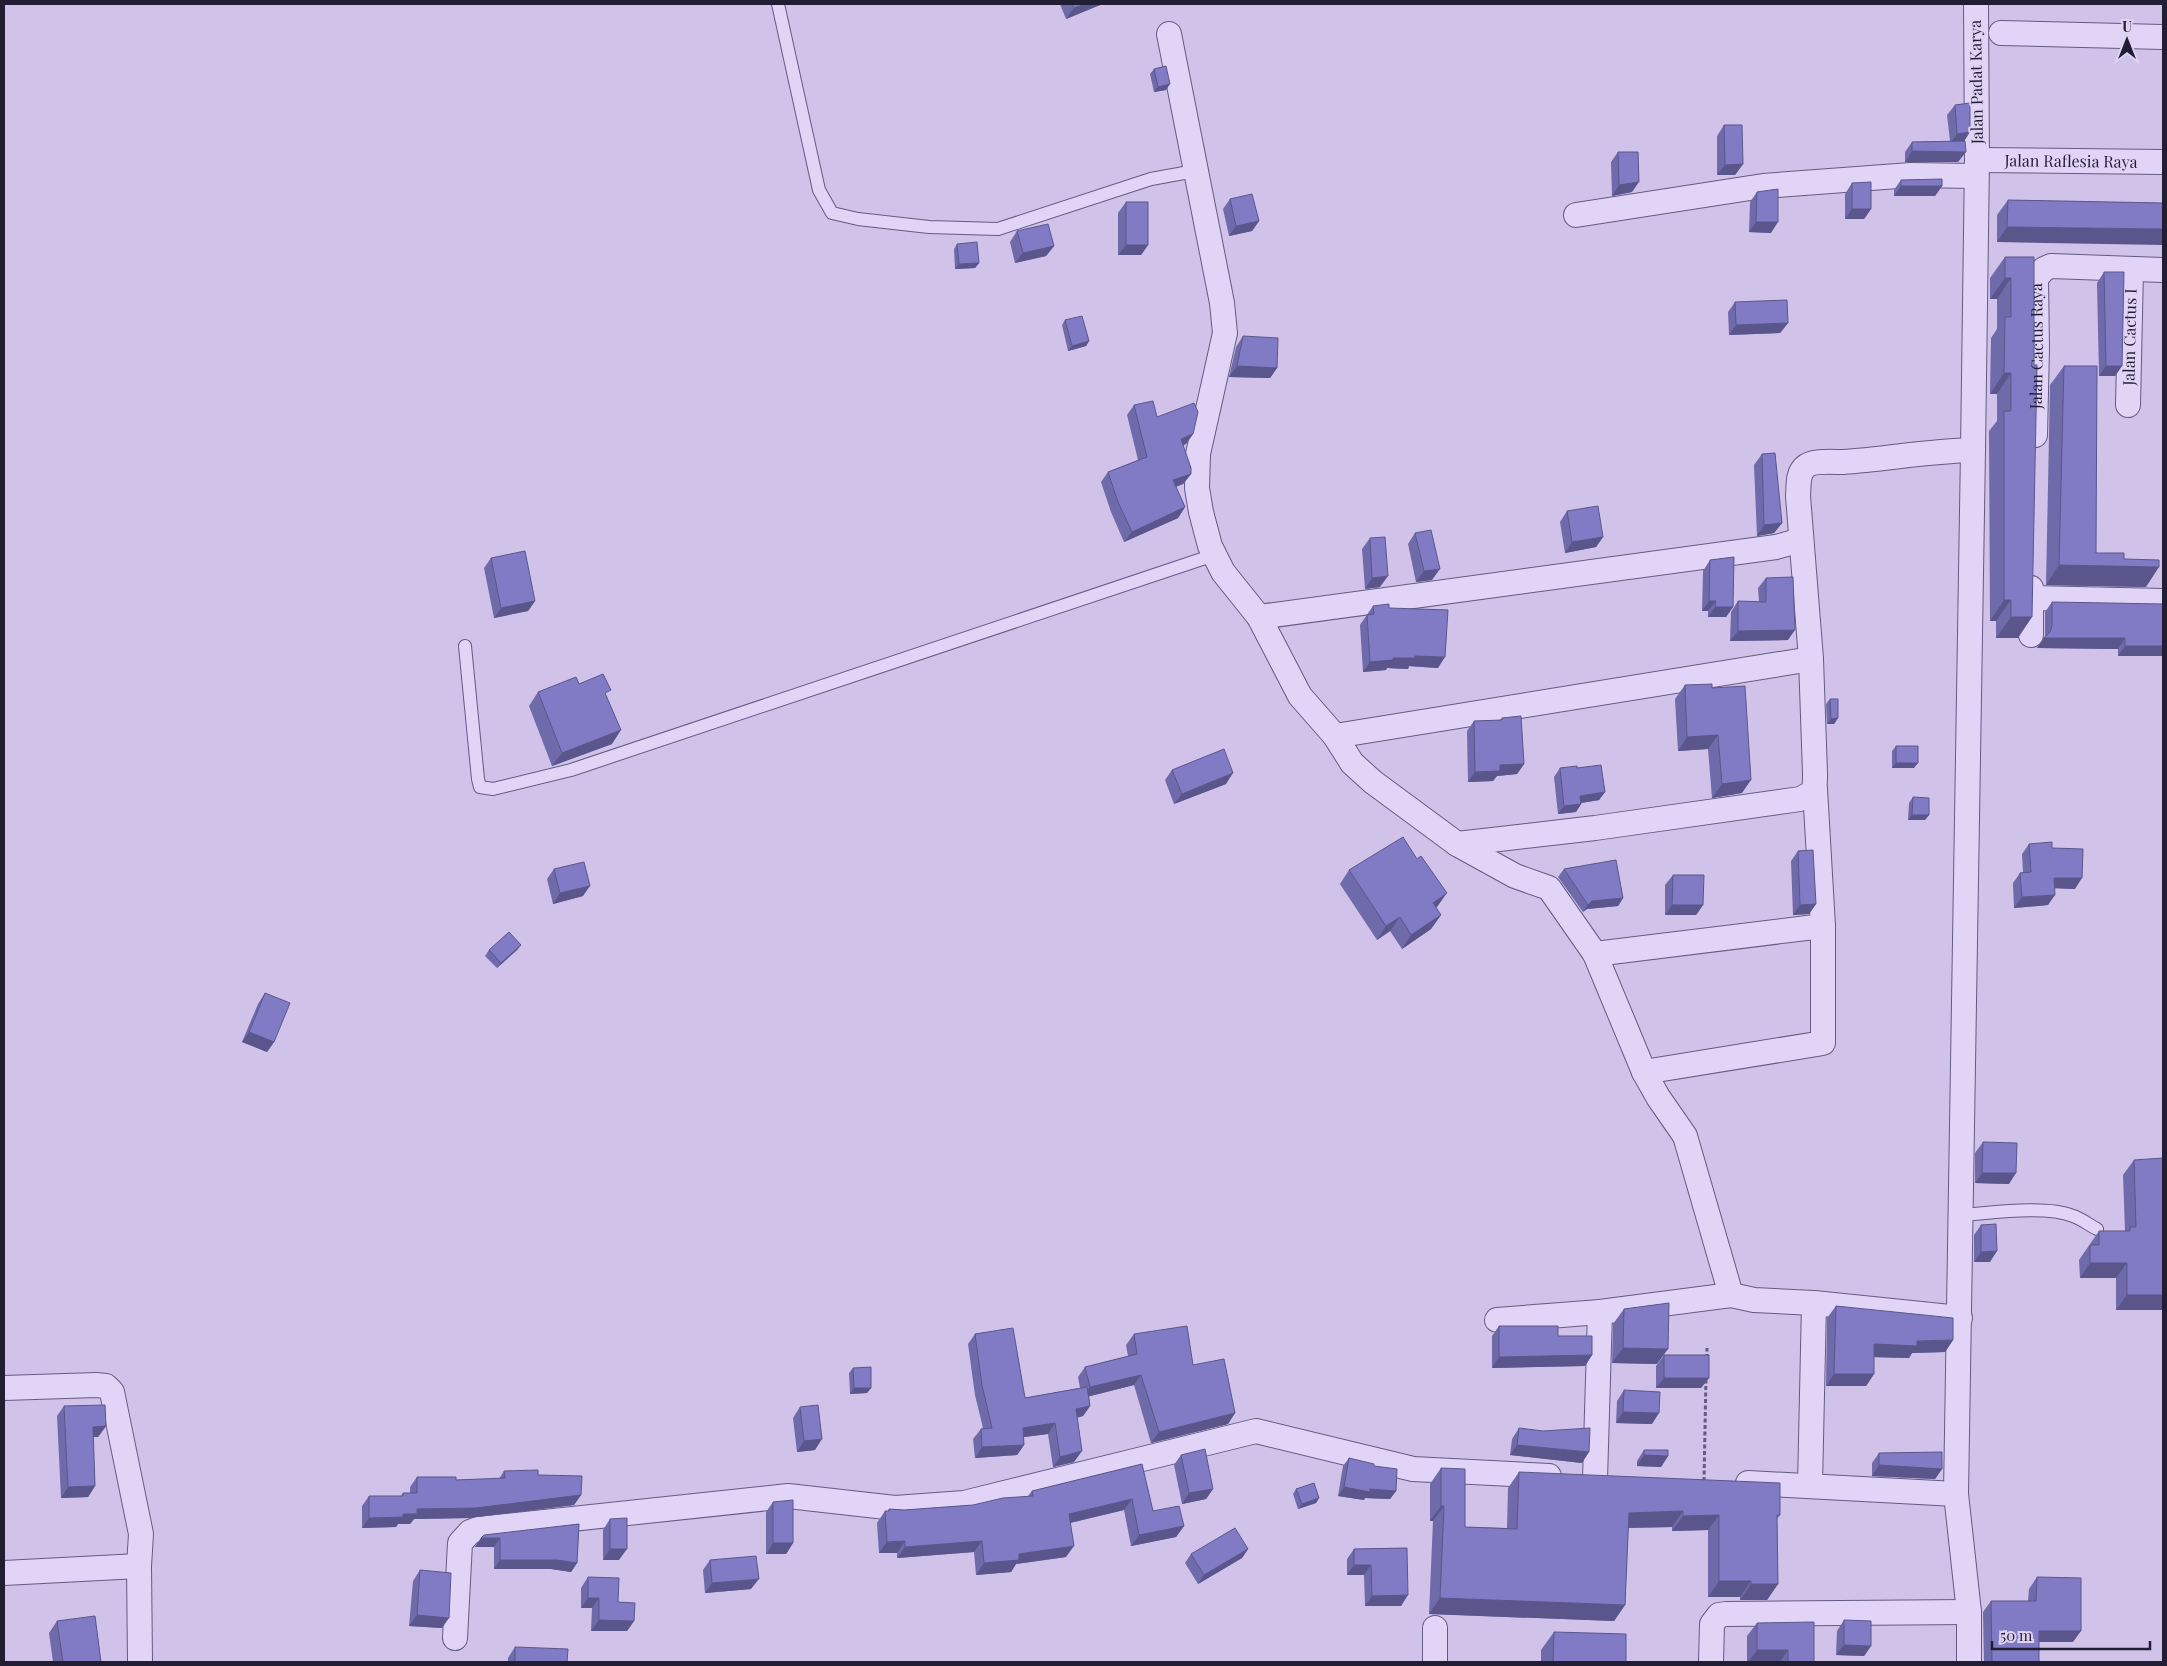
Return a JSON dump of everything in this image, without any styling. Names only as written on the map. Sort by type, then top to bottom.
[{"type":"street","name":"Jalan Padat Karya","points":[[1969,1662],[1969,1612],[1956,1494],[1973,450],[1976,4]]},
{"type":"street","points":[[2002,33],[2163,37]]},
{"type":"street","points":[[1169,34],[1222,303],[1225,333],[1198,454],[1197,488],[1200,512],[1214,556],[1222,572],[1258,617],[1300,696],[1335,736],[1352,763],[1373,782],[1457,844],[1514,876],[1549,888],[1595,954],[1644,1072],[1658,1097],[1685,1136],[1731,1295]]},
{"type":"street","name":"Jalan Raflesia Raya","points":[[1576,215],[1762,186],[1911,176],[1976,168],[2163,162]]},
{"type":"street","name":"Jalan Cactus Raya","points":[[2035,454],[2038,348],[2036,278],[2044,269],[2051,266],[2163,270]]},
{"type":"street","name":"Jalan Cactus I","points":[[2128,405],[2131,270]]},
{"type":"street","points":[[1644,1072],[1823,1044],[1823,926],[1815,789],[1812,659],[1801,540],[1798,496],[1799,474],[1806,465],[1944,450],[1973,450]]},
{"type":"street","points":[[1258,617],[1776,547],[1801,540]]},
{"type":"street","points":[[2031,635],[2032,569]]},
{"type":"street","points":[[2031,598],[2163,601]]},
{"type":"street","points":[[1335,736],[1812,659]]},
{"type":"street","points":[[1457,844],[1595,828],[1800,799],[1812,794],[1815,789]]},
{"type":"street","points":[[1595,954],[1823,926]]},
{"type":"street","points":[[1497,1320],[1600,1312],[1731,1295],[1754,1300],[1814,1303],[1960,1318]]},
{"type":"street","points":[[1810,1486],[1814,1303]]},
{"type":"street","points":[[455,1638],[460,1543],[470,1532],[478,1529],[788,1496],[895,1508],[932,1507],[964,1503],[1256,1431],[1413,1469],[1605,1479],[1600,1312]]},
{"type":"street","points":[[4,1388],[96,1384],[106,1386],[112,1392],[141,1534],[139,1566],[140,1662]]},
{"type":"street","points":[[1704,1481],[1956,1494]]},
{"type":"street","points":[[4,1572],[139,1566]]},
{"type":"street","points":[[1711,1662],[1712,1624],[1719,1615],[1969,1612]]},
{"type":"street","points":[[1434,1628],[1435,1662]]},
{"type":"lane","points":[[778,4],[819,190],[832,213],[858,219],[929,227],[998,229],[1151,179],[1195,171]]},
{"type":"lane","points":[[465,646],[478,779],[480,787],[493,789],[571,770],[1214,556]]},
{"type":"lane","points":[[1961,1214],[2021,1211],[2054,1212],[2073,1215],[2097,1229]]},
{"type":"path","points":[[1704,1481],[1707,1348]]},
{"type":"building","points":[[1072,4],[1085,4],[1074,8]]},
{"type":"building","points":[[1166,66],[1170,84],[1158,87],[1154,69]]},
{"type":"building","points":[[1970,103],[1970,132],[1957,134],[1955,105]]},
{"type":"building","points":[[1724,125],[1742,125],[1743,164],[1725,165]]},
{"type":"building","points":[[1965,141],[1966,152],[1912,151],[1912,142]]},
{"type":"building","points":[[1618,152],[1638,152],[1639,182],[1619,185]]},
{"type":"building","points":[[1942,179],[1942,186],[1901,186],[1901,180]]},
{"type":"building","points":[[1871,182],[1871,209],[1852,209],[1852,183]]},
{"type":"building","points":[[1778,189],[1778,222],[1756,222],[1757,192]]},
{"type":"building","points":[[1252,194],[1259,221],[1236,226],[1230,199]]},
{"type":"building","points":[[2008,200],[2163,203],[2163,229],[2007,227]]},
{"type":"building","points":[[1126,202],[1148,202],[1148,245],[1126,245]]},
{"type":"building","points":[[1048,224],[1054,246],[1023,253],[1017,231]]},
{"type":"building","points":[[977,242],[979,263],[959,264],[957,244]]},
{"type":"building","points":[[2005,257],[2034,257],[2034,365],[2037,365],[2032,617],[2011,617],[2011,600],[2004,600],[2004,411],[2011,411],[2011,373],[2004,373],[2005,317],[2011,317],[2011,278],[2005,278]]},
{"type":"building","points":[[2104,272],[2124,272],[2122,366],[2106,366]]},
{"type":"building","points":[[1787,300],[1788,323],[1736,325],[1735,302]]},
{"type":"building","points":[[1082,316],[1089,341],[1072,346],[1065,320]]},
{"type":"building","points":[[1243,336],[1278,338],[1277,368],[1237,366]]},
{"type":"building","points":[[2064,366],[2097,366],[2096,553],[2124,553],[2124,559],[2159,560],[2159,567],[2059,565]]},
{"type":"building","points":[[1153,401],[1157,417],[1194,403],[1198,412],[1193,434],[1181,439],[1191,468],[1191,474],[1173,480],[1185,507],[1132,532],[1118,502],[1108,472],[1147,457],[1134,405]]},
{"type":"building","points":[[1775,453],[1782,523],[1764,525],[1762,454]]},
{"type":"building","points":[[1598,506],[1603,537],[1572,542],[1567,511]]},
{"type":"building","points":[[1431,530],[1440,569],[1424,571],[1415,533]]},
{"type":"building","points":[[1385,537],[1388,576],[1372,578],[1370,538]]},
{"type":"building","points":[[525,551],[535,601],[501,608],[491,558]]},
{"type":"building","points":[[1734,557],[1733,607],[1715,607],[1716,601],[1709,601],[1710,560]]},
{"type":"building","points":[[1793,577],[1795,630],[1738,631],[1738,601],[1766,602],[1766,578]]},
{"type":"building","points":[[2052,602],[2163,604],[2163,646],[2125,646],[2125,638],[2044,638],[2050,632],[2052,626]]},
{"type":"building","points":[[1389,604],[1389,608],[1448,610],[1445,657],[1415,656],[1415,658],[1393,658],[1393,660],[1370,662],[1367,615],[1374,614],[1373,606]]},
{"type":"building","points":[[603,674],[611,690],[605,693],[621,730],[562,753],[538,692],[576,677],[579,684]]},
{"type":"building","points":[[1712,684],[1712,688],[1745,686],[1751,780],[1722,784],[1718,735],[1687,737],[1685,685]]},
{"type":"building","points":[[1830,699],[1838,699],[1838,718],[1831,719]]},
{"type":"building","points":[[1521,716],[1524,764],[1500,765],[1500,771],[1475,772],[1474,721],[1502,720],[1502,718]]},
{"type":"building","points":[[1896,746],[1918,746],[1918,763],[1896,763]]},
{"type":"building","points":[[1224,749],[1233,773],[1182,794],[1172,770]]},
{"type":"building","points":[[1601,765],[1605,792],[1580,796],[1581,804],[1564,806],[1560,768]]},
{"type":"building","points":[[1913,797],[1929,798],[1929,815],[1912,815]]},
{"type":"building","points":[[1403,837],[1417,859],[1421,856],[1447,893],[1433,903],[1441,915],[1411,935],[1400,917],[1386,926],[1349,870]]},
{"type":"building","points":[[2052,842],[2052,848],[2083,849],[2082,878],[2054,878],[2055,895],[2022,897],[2020,873],[2031,872],[2029,844]]},
{"type":"building","points":[[1813,850],[1816,904],[1800,905],[1798,851]]},
{"type":"building","points":[[1616,860],[1623,898],[1592,901],[1588,905],[1564,869]]},
{"type":"building","points":[[584,862],[590,886],[560,893],[554,869]]},
{"type":"building","points":[[1673,875],[1704,875],[1703,905],[1672,905]]},
{"type":"building","points":[[509,932],[521,945],[501,963],[489,950]]},
{"type":"building","points":[[265,993],[290,1003],[274,1042],[249,1032]]},
{"type":"building","points":[[1983,1142],[2017,1143],[2016,1173],[1982,1173]]},
{"type":"building","points":[[2163,1158],[2163,1295],[2127,1295],[2127,1263],[2090,1263],[2090,1245],[2099,1245],[2099,1231],[2130,1231],[2130,1227],[2136,1227],[2134,1160]]},
{"type":"building","points":[[1996,1224],[1997,1251],[1981,1252],[1981,1225]]},
{"type":"building","points":[[1669,1303],[1668,1349],[1623,1348],[1624,1309]]},
{"type":"building","points":[[1836,1306],[1953,1318],[1953,1340],[1917,1341],[1917,1346],[1874,1344],[1874,1374],[1834,1374]]},
{"type":"building","points":[[1187,1326],[1193,1365],[1224,1359],[1235,1413],[1159,1432],[1141,1375],[1090,1387],[1085,1367],[1137,1354],[1134,1334]]},
{"type":"building","points":[[1499,1326],[1558,1326],[1558,1336],[1592,1336],[1592,1355],[1499,1357]]},
{"type":"building","points":[[1013,1328],[1025,1398],[1087,1387],[1090,1406],[1076,1409],[1082,1451],[1060,1457],[1055,1423],[1023,1428],[1024,1445],[982,1447],[981,1429],[992,1428],[982,1385],[975,1334]]},
{"type":"building","points":[[1664,1355],[1709,1355],[1709,1378],[1664,1378]]},
{"type":"building","points":[[871,1367],[871,1388],[854,1388],[853,1368]]},
{"type":"building","points":[[1624,1390],[1660,1392],[1659,1413],[1623,1412]]},
{"type":"building","points":[[105,1405],[106,1426],[93,1427],[95,1486],[68,1487],[64,1406]]},
{"type":"building","points":[[818,1405],[822,1439],[804,1441],[800,1407]]},
{"type":"building","points":[[1519,1428],[1543,1431],[1590,1428],[1589,1452],[1517,1445]]},
{"type":"building","points":[[1205,1449],[1213,1489],[1189,1493],[1181,1455]]},
{"type":"building","points":[[1644,1450],[1668,1450],[1668,1456],[1644,1455]]},
{"type":"building","points":[[1942,1452],[1942,1469],[1879,1465],[1879,1453]]},
{"type":"building","points":[[1349,1458],[1374,1464],[1374,1466],[1397,1469],[1396,1491],[1370,1489],[1370,1492],[1344,1487]]},
{"type":"building","points":[[1142,1464],[1153,1511],[1179,1506],[1184,1526],[1139,1535],[1132,1499],[1069,1514],[1074,1546],[1019,1554],[1019,1560],[984,1563],[982,1541],[905,1547],[905,1541],[887,1542],[885,1511],[889,1511],[889,1509],[904,1510],[973,1505],[1003,1498],[1033,1496],[1032,1491]]},
{"type":"building","points":[[1441,1468],[1465,1469],[1465,1527],[1517,1529],[1519,1472],[1780,1483],[1780,1515],[1777,1515],[1778,1584],[1751,1584],[1751,1581],[1719,1581],[1719,1515],[1683,1516],[1683,1511],[1629,1513],[1625,1605],[1440,1598],[1444,1506],[1441,1506]]},
{"type":"building","points":[[538,1470],[538,1475],[582,1476],[581,1495],[476,1508],[417,1509],[417,1514],[403,1514],[403,1517],[369,1518],[369,1496],[403,1496],[403,1493],[417,1493],[417,1477],[456,1477],[456,1480],[505,1478],[504,1471]]},
{"type":"building","points":[[1314,1483],[1319,1498],[1302,1504],[1296,1489]]},
{"type":"building","points":[[793,1500],[793,1543],[773,1543],[773,1502]]},
{"type":"building","points":[[627,1518],[627,1549],[610,1549],[610,1519]]},
{"type":"building","points":[[579,1524],[577,1563],[557,1560],[500,1560],[500,1538],[481,1538],[484,1535]]},
{"type":"building","points":[[1235,1528],[1248,1549],[1204,1575],[1191,1554]]},
{"type":"building","points":[[1407,1548],[1408,1595],[1372,1596],[1371,1565],[1354,1565],[1354,1549]]},
{"type":"building","points":[[756,1556],[759,1579],[712,1583],[710,1560]]},
{"type":"building","points":[[420,1570],[451,1573],[449,1618],[417,1615]]},
{"type":"building","points":[[588,1577],[619,1578],[618,1602],[635,1603],[634,1621],[599,1620],[599,1598],[588,1598]]},
{"type":"building","points":[[2037,1577],[2081,1578],[2081,1631],[2039,1631],[2039,1662],[1992,1662],[1991,1601],[2036,1601]]},
{"type":"building","points":[[95,1616],[101,1662],[63,1662],[57,1621]]},
{"type":"building","points":[[1844,1620],[1871,1621],[1871,1646],[1844,1645]]},
{"type":"building","points":[[1814,1622],[1814,1662],[1788,1662],[1788,1650],[1757,1650],[1757,1623]]},
{"type":"building","points":[[1554,1632],[1626,1634],[1626,1662],[1553,1662]]},
{"type":"building","points":[[515,1647],[568,1649],[567,1662],[515,1662]]}]
